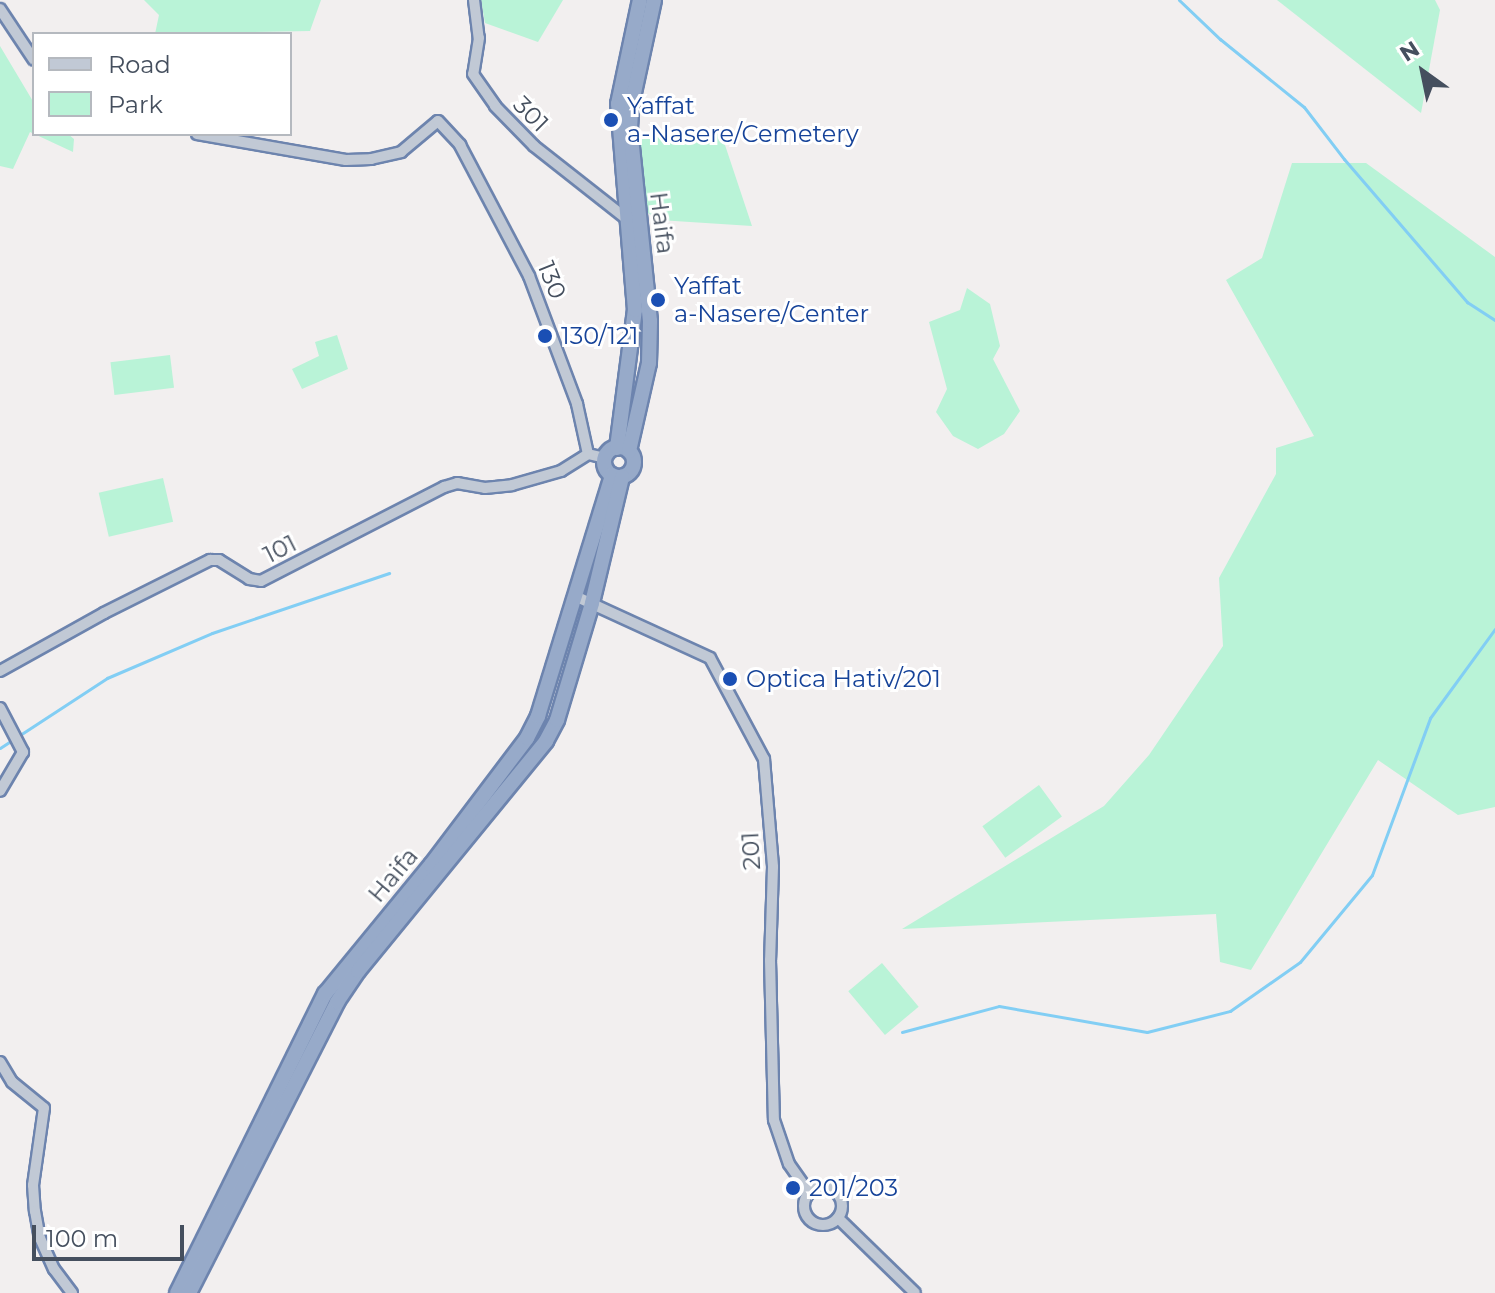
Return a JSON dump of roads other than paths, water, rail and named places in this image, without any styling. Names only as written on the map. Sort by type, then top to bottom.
[{"type":"highway","name":"Haifa","points":[[617,452],[635,310],[618,104],[640,0]]},
{"type":"highway","name":"Haifa","points":[[617,452],[649,363],[650,321],[630,128],[632,102],[654,0]]},
{"type":"highway","points":[[617,452],[633,466],[617,476],[605,468],[617,452]]},
{"type":"highway","name":"Haifa","points":[[177,1293],[325,994],[441,853],[527,738],[538,716],[617,476]]},
{"type":"highway","name":"Haifa","points":[[189,1293],[337,1002],[358,971],[546,741],[557,720],[592,603],[617,476]]},
{"type":"street","name":"301","points":[[474,0],[479,38],[473,74],[495,106],[534,146],[628,220]]},
{"type":"street","points":[[0,9],[32,57]]},
{"type":"street","name":"130","points":[[208,136],[346,160],[371,159],[401,152],[438,121],[460,145],[529,276],[577,404],[588,454]]},
{"type":"street","points":[[588,454],[617,452]]},
{"type":"street","name":"101","points":[[0,671],[104,613],[210,560],[219,560],[249,579],[261,581],[444,487],[457,483],[485,488],[512,485],[561,471],[588,454]]},
{"type":"street","name":"201","points":[[577,597],[710,658],[764,759],[773,867],[770,960],[774,1120],[789,1164],[809,1193]]},
{"type":"street","points":[[0,708],[23,752],[0,791]]},
{"type":"street","points":[[0,1062],[12,1082],[44,1108],[33,1185],[35,1211],[40,1238],[54,1269],[72,1293]]},
{"type":"street","points":[[824,1187],[837,1192],[842,1204],[838,1218],[826,1224],[809,1218],[804,1203],[809,1193],[824,1187]]},
{"type":"street","points":[[838,1218],[915,1293]]},
{"type":"waterway","points":[[1179,0],[1220,39],[1304,107],[1344,159],[1467,302],[1495,320]]},
{"type":"waterway","points":[[0,748],[107,678],[212,633],[389,573]]},
{"type":"waterway","points":[[902,1032],[999,1006],[1147,1032],[1230,1011],[1300,962],[1372,875],[1430,718],[1495,629]]},
{"type":"place","name":"Yaffat a-Nasere/Cemetery","points":[[611,120]]},
{"type":"place","name":"Yaffat a-Nasere/Center","points":[[658,300]]},
{"type":"place","name":"130/121","points":[[545,336]]},
{"type":"place","name":"Optica Hativ/201","points":[[730,679]]},
{"type":"place","name":"201/203","points":[[793,1188]]}]
